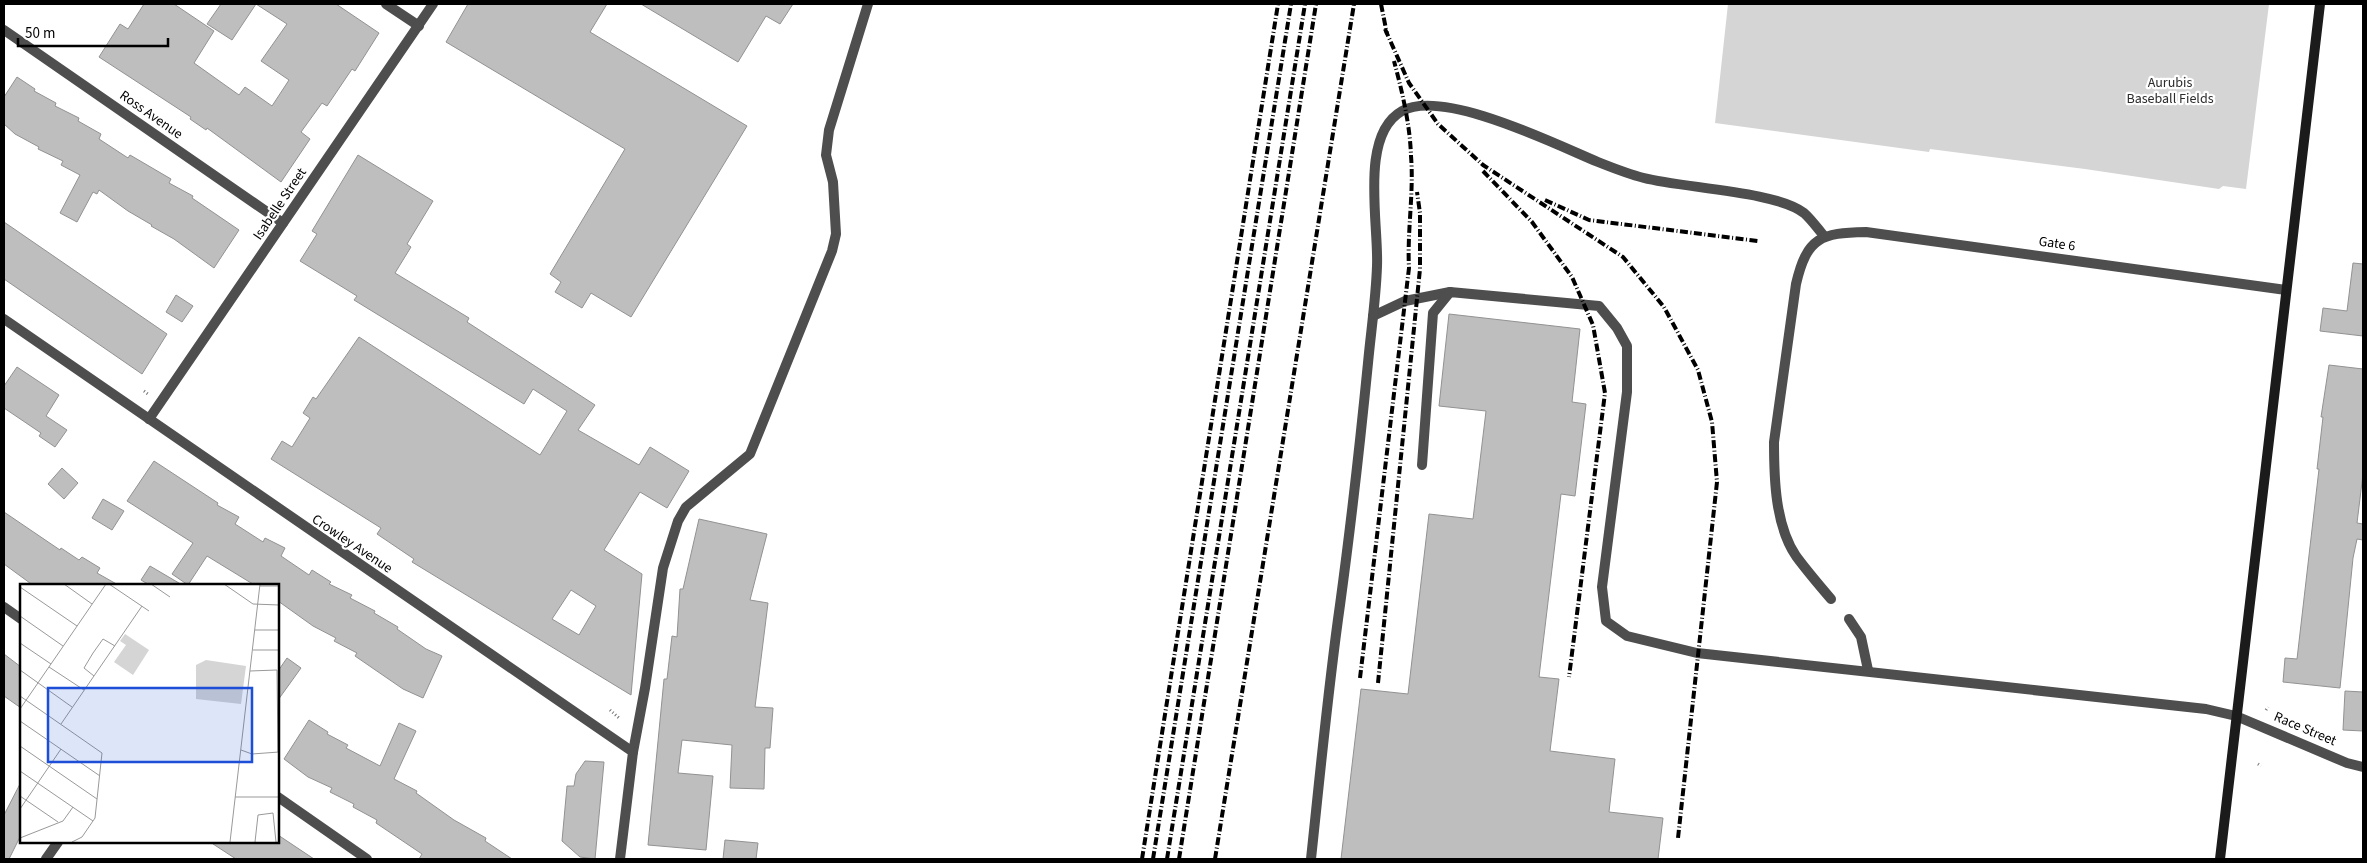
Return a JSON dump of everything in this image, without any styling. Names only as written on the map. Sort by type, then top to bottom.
[{"type":"main road","points":[[2220,859],[2320,4]]},
{"type":"street","points":[[386,4],[419,26]]},
{"type":"street","name":"Isabelle Street","points":[[149,419],[433,4]]},
{"type":"street","points":[[620,859],[632,752],[645,688],[663,568],[678,521],[686,507],[750,454],[832,251],[836,234],[833,182],[826,155],[828,130],[868,4]]},
{"type":"street","name":"Ross Avenue","points":[[4,30],[283,223]]},
{"type":"street","points":[[1311,859],[1339,610],[1356,485],[1378,265],[1376,162],[1378,143],[1384,128],[1393,117],[1404,109],[1425,105],[1489,117],[1619,170],[1645,178],[1776,201],[1804,213],[1824,236],[1808,252],[1800,265],[1774,442],[1774,461],[1777,500],[1785,530],[1795,555],[1831,599]]},
{"type":"street","name":"Gate 6","points":[[1824,236],[1838,232],[1866,232],[2286,290]]},
{"type":"street","points":[[1422,465],[1432,313],[1450,292]]},
{"type":"street","name":"Race Street","points":[[1373,316],[1405,301],[1450,292],[1599,306],[1618,328],[1627,346],[1627,392],[1602,587],[1606,621],[1627,636],[1698,653],[1868,670],[2206,709],[2236,716],[2347,763],[2363,767]]},
{"type":"street","name":"Crowley Avenue","points":[[4,319],[632,752]]},
{"type":"street","points":[[4,607],[20,618]]},
{"type":"street","points":[[1849,619],[1861,637],[1868,670]]},
{"type":"street","points":[[279,798],[367,859]]},
{"type":"street","points":[[46,859],[57,843]]},
{"type":"path","points":[[144,391],[148,394]]},
{"type":"path","points":[[610,710],[619,718]]},
{"type":"green space","name":"Aurubis Baseball Fields","points":[[1728,4],[2269,4],[2246,189],[2223,186],[2219,189],[2085,169],[1930,149],[1929,152],[1715,123]]},
{"type":"building","points":[[144,4],[174,4],[214,31],[194,63],[239,95],[245,87],[272,106],[289,80],[261,61],[287,24],[256,4],[336,4],[379,33],[355,71],[352,69],[327,106],[322,103],[301,132],[310,139],[281,182],[207,128],[206,130],[190,119],[191,117],[99,57],[120,24],[128,29]]},
{"type":"building","points":[[221,4],[256,4],[232,40],[207,24]]},
{"type":"building","points":[[468,4],[607,4],[590,32],[747,126],[631,317],[591,293],[582,308],[555,292],[561,282],[550,274],[625,149],[446,42]]},
{"type":"building","points":[[641,4],[793,4],[780,24],[766,16],[738,62]]},
{"type":"building","points":[[17,77],[35,89],[34,91],[56,103],[55,106],[79,118],[78,121],[101,134],[99,139],[128,158],[130,155],[171,179],[169,183],[193,196],[192,198],[239,230],[214,268],[174,239],[128,211],[99,190],[97,194],[93,192],[77,222],[60,213],[80,175],[61,165],[63,161],[38,149],[39,147],[15,134],[4,124],[4,97]]},
{"type":"building","points":[[358,155],[433,201],[407,244],[411,247],[395,273],[469,318],[467,322],[595,405],[578,430],[639,465],[650,447],[689,471],[667,508],[640,492],[604,550],[642,574],[631,695],[412,562],[414,559],[377,534],[381,528],[271,459],[282,441],[292,447],[310,418],[303,413],[313,397],[316,399],[359,337],[540,455],[567,411],[533,389],[524,404],[354,300],[357,296],[300,261],[317,234],[312,231]],"holes":[[[571,590],[596,606],[579,635],[552,619]]]},
{"type":"building","points":[[4,222],[167,334],[142,374],[4,279]]},
{"type":"building","points":[[2353,263],[2363,264],[2363,336],[2320,331],[2323,308],[2347,311]]},
{"type":"building","points":[[176,295],[193,306],[182,322],[166,312]]},
{"type":"building","points":[[1449,314],[1580,329],[1572,402],[1586,404],[1575,496],[1561,494],[1539,677],[1559,679],[1550,751],[1615,759],[1609,812],[1663,818],[1658,859],[1341,859],[1361,689],[1408,694],[1429,514],[1473,519],[1486,411],[1439,406]]},
{"type":"building","points":[[2329,365],[2363,369],[2363,474],[2357,523],[2363,524],[2363,540],[2357,539],[2353,558],[2340,688],[2283,682],[2285,658],[2297,659],[2319,469],[2317,469],[2323,417],[2321,417]]},
{"type":"building","points":[[17,367],[59,395],[46,416],[67,430],[55,447],[39,436],[41,433],[4,408],[4,386]]},
{"type":"building","points":[[154,461],[218,503],[217,505],[239,517],[235,524],[263,542],[265,538],[285,548],[281,556],[309,575],[312,570],[331,582],[329,584],[352,595],[350,598],[375,611],[374,613],[398,627],[397,629],[426,649],[442,656],[423,698],[403,689],[355,656],[357,653],[334,641],[336,638],[313,626],[279,602],[279,584],[253,584],[207,556],[189,584],[187,584],[172,574],[193,543],[127,501]]},
{"type":"building","points":[[62,468],[78,483],[64,499],[48,484]]},
{"type":"building","points":[[103,499],[124,511],[112,530],[92,518]]},
{"type":"building","points":[[4,512],[60,550],[61,548],[79,560],[82,557],[100,568],[97,573],[116,584],[31,584],[4,564]]},
{"type":"building","points":[[699,519],[767,534],[750,600],[768,603],[755,707],[773,708],[770,748],[765,748],[764,789],[730,788],[732,745],[682,740],[678,773],[713,776],[706,850],[648,845],[664,679],[667,679],[672,636],[677,637],[680,589],[683,589]]},
{"type":"building","points":[[150,566],[181,584],[148,584],[141,580]]},
{"type":"building","points":[[4,654],[20,666],[20,707],[4,696]]},
{"type":"building","points":[[287,658],[301,668],[279,699],[279,670]]},
{"type":"building","points":[[2345,691],[2363,692],[2363,731],[2343,730]]},
{"type":"building","points":[[309,720],[328,732],[327,734],[348,745],[346,748],[380,766],[399,723],[416,731],[394,779],[417,791],[416,793],[454,820],[486,838],[485,841],[512,859],[419,859],[422,854],[376,823],[377,820],[353,807],[354,804],[330,792],[332,788],[308,777],[284,759]]},
{"type":"building","points":[[585,761],[604,762],[595,859],[580,857],[562,841],[567,786],[574,786],[576,774]]},
{"type":"building","points":[[20,784],[20,837],[9,859],[4,859],[4,815]]},
{"type":"building","points":[[279,836],[314,859],[236,859],[212,843],[279,843]]},
{"type":"building","points":[[725,840],[758,843],[756,859],[723,859]]},
{"type":"railway","points":[[1142,859],[1278,4]]},
{"type":"railway","points":[[1153,859],[1291,4]]},
{"type":"railway","points":[[1167,859],[1305,4]]},
{"type":"railway","points":[[1179,859],[1316,4]]},
{"type":"railway","points":[[1215,859],[1354,4]]},
{"type":"railway","points":[[1381,4],[1387,34]]},
{"type":"railway","points":[[1385,29],[1409,83],[1438,124],[1483,165],[1623,257],[1664,307],[1698,370],[1712,422],[1717,482],[1678,838]]},
{"type":"railway","points":[[1360,678],[1409,268],[1412,170],[1409,132],[1394,61]]},
{"type":"railway","points":[[1483,171],[1532,222],[1572,277],[1593,325],[1605,393],[1569,677]]},
{"type":"railway","points":[[1378,683],[1420,269],[1420,213],[1417,192]]},
{"type":"railway","points":[[1545,200],[1589,220],[1758,241]]}]
